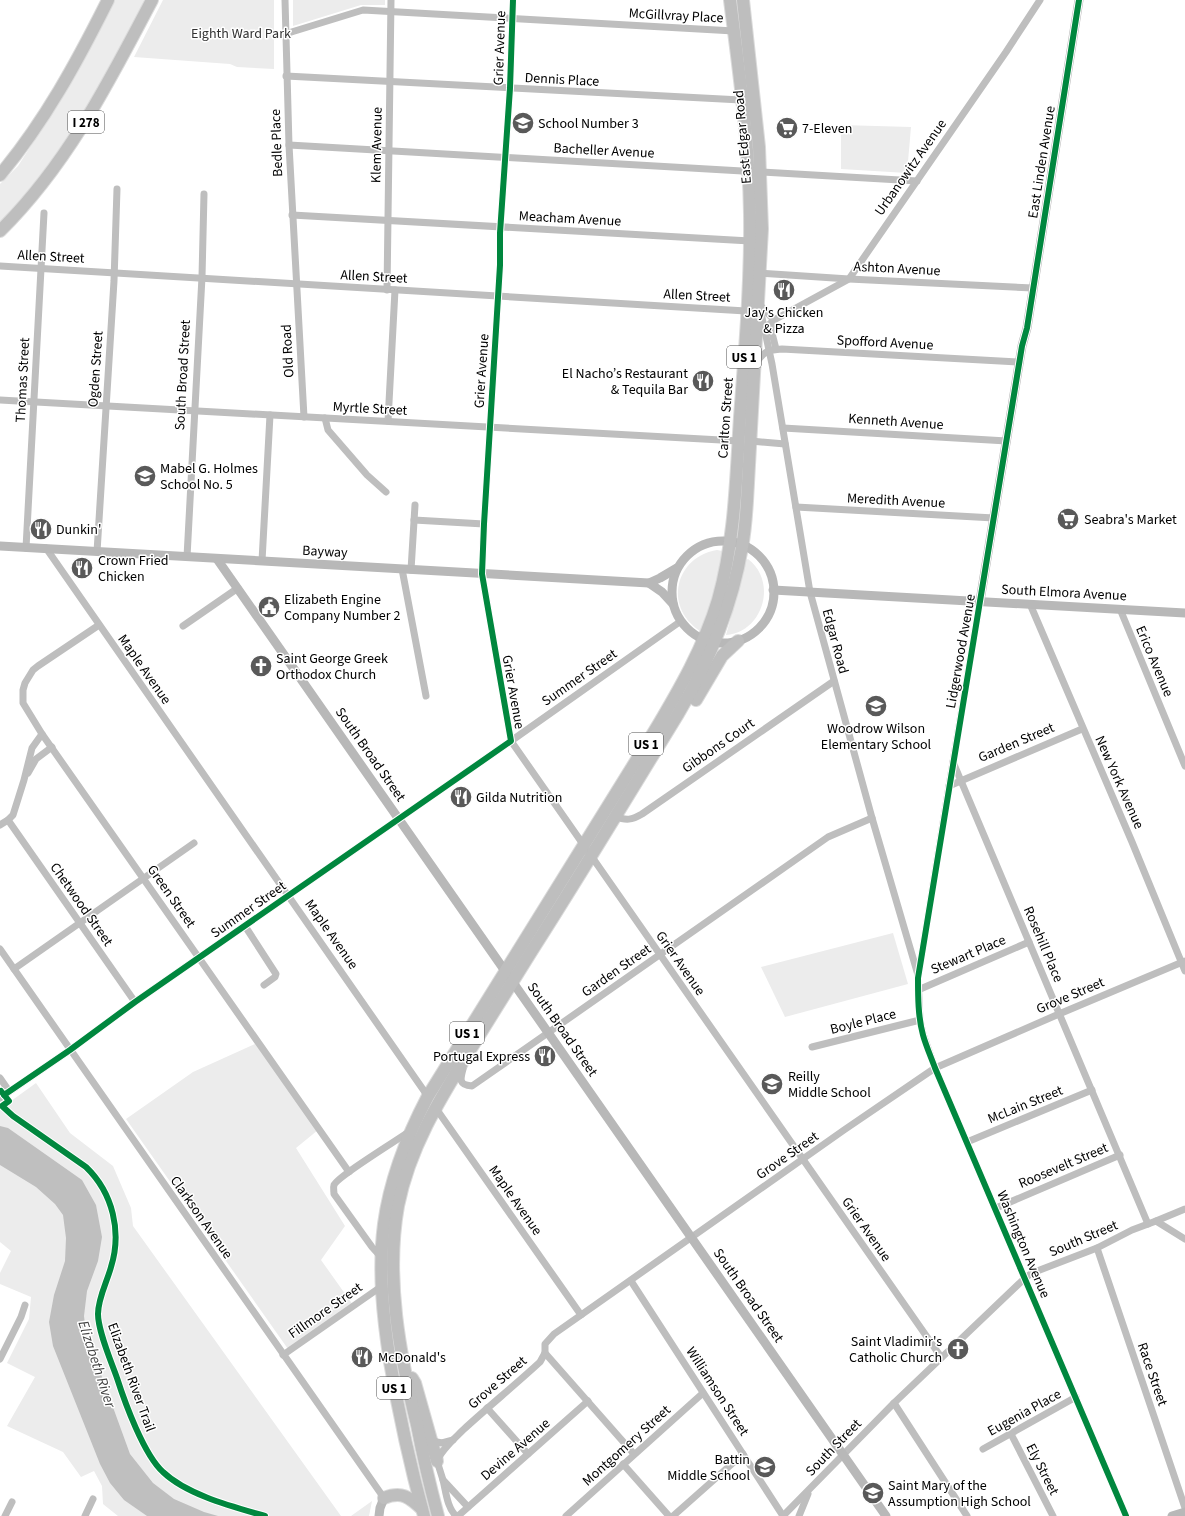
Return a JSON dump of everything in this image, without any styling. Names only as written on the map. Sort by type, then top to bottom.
[{"type":"highway","name":"I 278","points":[[0,175],[32,134],[57,96],[108,0]]},
{"type":"highway","name":"I 278","points":[[1,230],[40,186],[74,140],[103,92],[152,0]]},
{"type":"highway","name":"East Edgar Road","points":[[730,0],[748,171]]},
{"type":"highway","name":"East Edgar Road","points":[[744,0],[758,126],[761,172],[762,230],[760,273]]},
{"type":"highway","name":"Carlton Street","points":[[709,641],[718,599],[737,544],[745,441],[746,311],[750,241],[748,171]]},
{"type":"highway","name":"US 1","points":[[745,441],[755,364],[761,333],[758,304],[760,273]]},
{"type":"highway","name":"US 1","points":[[423,1513],[407,1448],[395,1389],[385,1328],[382,1286],[381,1257],[384,1224],[390,1194],[404,1148],[428,1096],[590,856],[678,714],[703,670],[709,641]]},
{"type":"highway","name":"US 1","points":[[438,1516],[403,1363],[397,1330],[394,1286],[394,1242],[398,1206],[407,1172],[420,1137],[468,1053],[509,975],[583,845],[663,716],[692,666],[709,641]]},
{"type":"highway","points":[[678,714],[694,703],[718,662],[738,641]]},
{"type":"highway","points":[[403,1363],[415,1383],[437,1460]]},
{"type":"highway","points":[[384,1498],[393,1495],[403,1495],[411,1500],[423,1513]]},
{"type":"street","name":"Bedle Place","points":[[285,0],[286,76],[296,284]]},
{"type":"street","name":"Klem Avenue","points":[[388,421],[391,290],[388,221],[391,0]]},
{"type":"street","name":"Grier Avenue","points":[[513,0],[510,88],[500,227],[498,296],[482,574],[511,742],[941,1358]]},
{"type":"street","name":"Urbanowitz Avenue","points":[[761,333],[774,320],[849,279],[1006,52],[1040,0]]},
{"type":"street","name":"East Linden Avenue","points":[[1027,328],[1079,0]]},
{"type":"street","name":"McGillvray Place","points":[[285,34],[359,10],[734,31]]},
{"type":"street","name":"Dennis Place","points":[[286,76],[741,100]]},
{"type":"street","name":"Bacheller Avenue","points":[[289,145],[917,181]]},
{"type":"street","name":"Ogden Street","points":[[97,552],[114,272],[117,189]]},
{"type":"street","name":"South Broad Street","points":[[186,557],[202,277],[204,194]]},
{"type":"street","name":"Thomas Street","points":[[26,548],[44,213]]},
{"type":"street","name":"Meacham Avenue","points":[[292,215],[750,241]]},
{"type":"street","name":"Allen Street","points":[[0,266],[746,311]]},
{"type":"street","name":"Ashton Avenue","points":[[760,273],[1033,288]]},
{"type":"street","name":"Old Road","points":[[296,284],[298,291],[304,417]]},
{"type":"street","points":[[755,364],[762,354],[773,350],[771,329],[774,320],[758,304]]},
{"type":"street","name":"Lidgerwood Avenue","points":[[918,978],[1020,362],[1027,328]]},
{"type":"street","name":"Edgar Road","points":[[761,333],[773,350],[785,444],[810,592],[918,978]]},
{"type":"street","name":"Spofford Avenue","points":[[773,350],[1020,362]]},
{"type":"street","name":"Myrtle Street","points":[[0,400],[785,444]]},
{"type":"street","points":[[262,561],[270,415]]},
{"type":"street","points":[[325,418],[328,430],[367,475],[386,492]]},
{"type":"street","name":"Kenneth Avenue","points":[[783,428],[1007,441]]},
{"type":"street","points":[[411,570],[415,505]]},
{"type":"street","name":"Meredith Avenue","points":[[796,507],[994,518]]},
{"type":"street","points":[[414,520],[484,524]]},
{"type":"street","points":[[715,543],[737,544],[755,552],[766,565],[772,578],[773,590],[770,609],[763,622],[750,635],[738,641],[728,643],[709,641],[691,631],[681,621],[674,606],[671,588],[677,568],[687,556],[698,549],[715,543]]},
{"type":"street","name":"Bayway","points":[[0,546],[649,583],[677,568]]},
{"type":"street","name":"Maple Avenue","points":[[46,548],[581,1315]]},
{"type":"street","name":"South Broad Street","points":[[217,559],[886,1516]]},
{"type":"street","points":[[402,569],[426,696]]},
{"type":"street","points":[[649,583],[662,592],[674,606]]},
{"type":"street","points":[[183,626],[238,588]]},
{"type":"street","name":"South Elmora Avenue","points":[[773,590],[1185,613]]},
{"type":"street","name":"New York Avenue","points":[[1030,604],[1082,729],[1183,962],[1185,971]]},
{"type":"street","name":"Erico Avenue","points":[[1120,610],[1185,766]]},
{"type":"street","name":"Summer Street","points":[[0,1098],[399,818],[511,742],[681,621]]},
{"type":"street","name":"Green Street","points":[[99,626],[33,670],[25,683],[23,690],[23,703],[42,734],[349,1172]]},
{"type":"street","name":"Gibbons Court","points":[[615,816],[626,820],[635,818],[642,814],[834,681]]},
{"type":"street","name":"Garden Street","points":[[949,786],[1082,729]]},
{"type":"street","points":[[0,825],[8,820],[12,815],[24,780],[32,748],[42,734]]},
{"type":"street","points":[[24,780],[36,759],[52,747]]},
{"type":"street","name":"Rosehill Place","points":[[953,762],[1148,1224]]},
{"type":"street","name":"Garden Street","points":[[468,1053],[460,1079],[464,1084],[472,1086],[660,956],[828,837],[872,818]]},
{"type":"street","name":"Chetwood Street","points":[[8,820],[135,1002]]},
{"type":"street","points":[[14,969],[143,877],[194,843]]},
{"type":"street","points":[[245,926],[276,974],[274,978],[264,985]]},
{"type":"street","name":"Stewart Place","points":[[918,990],[1029,942]]},
{"type":"street","name":"Clarkson Avenue","points":[[0,949],[384,1498]]},
{"type":"street","name":"Grove Street","points":[[437,1460],[453,1440],[540,1362],[545,1353],[545,1344],[548,1340],[581,1315],[935,1068],[1183,962]]},
{"type":"street","name":"Washington Avenue","points":[[918,978],[920,1020],[923,1034],[935,1068],[996,1208],[1126,1516]]},
{"type":"street","name":"Boyle Place","points":[[812,1047],[920,1020]]},
{"type":"street","points":[[0,1078],[9,1091]]},
{"type":"street","name":"McLain Street","points":[[967,1142],[1092,1090]]},
{"type":"street","points":[[381,1257],[372,1247],[334,1194],[334,1185],[349,1172],[411,1131]]},
{"type":"street","name":"Roosevelt Street","points":[[996,1208],[1120,1155]]},
{"type":"street","name":"South Street","points":[[783,1516],[894,1403],[1025,1278],[1032,1273],[1097,1248],[1148,1224],[1185,1209]]},
{"type":"street","points":[[1156,1221],[1185,1239]]},
{"type":"street","name":"Race Street","points":[[1097,1248],[1185,1508]]},
{"type":"street","name":"Williamson Street","points":[[631,1281],[783,1516]]},
{"type":"street","name":"Fillmore Street","points":[[283,1355],[382,1286]]},
{"type":"street","points":[[0,1358],[21,1317],[25,1305]]},
{"type":"street","points":[[545,1353],[634,1454]]},
{"type":"street","name":"Montgomery Street","points":[[566,1516],[704,1393]]},
{"type":"street","name":"Eugenia Place","points":[[984,1448],[1076,1397]]},
{"type":"street","name":"Devine Avenue","points":[[457,1516],[588,1401]]},
{"type":"street","points":[[894,1403],[967,1516]]},
{"type":"street","points":[[487,1408],[528,1454]]},
{"type":"street","name":"Ely Street","points":[[1011,1434],[1053,1516]]},
{"type":"street","points":[[432,1442],[442,1443],[453,1440]]},
{"type":"street","points":[[673,1516],[742,1454]]},
{"type":"street","points":[[437,1460],[448,1504],[452,1512],[457,1516]]},
{"type":"street","points":[[623,1464],[669,1516]]},
{"type":"street","points":[[443,1480],[468,1507]]},
{"type":"street","name":"South Street","points":[[799,1516],[810,1490]]},
{"type":"street","points":[[85,1516],[93,1498]]},
{"type":"street","points":[[379,1516],[384,1498]]},
{"type":"street","points":[[5,1516],[12,1502]]},
{"type":"street","points":[[1172,1516],[1185,1512]]},
{"type":"green space","points":[[115,0],[145,0],[91,102],[46,170],[7,218],[0,224],[0,184],[18,166],[75,77]]},
{"type":"green space","name":"Eighth Ward Park","points":[[163,0],[274,0],[274,69],[237,67],[230,64],[134,57]]},
{"type":"green space","points":[[293,0],[385,0],[385,5],[361,5],[293,26]]},
{"type":"green space","points":[[841,125],[911,127],[907,173],[841,169]]},
{"type":"green space","points":[[717,550],[722,551],[717,581],[711,605],[704,625],[700,631],[688,621],[681,609],[678,597],[679,584],[683,572],[691,562],[703,555]]},
{"type":"green space","points":[[748,559],[757,569],[762,580],[764,592],[762,604],[757,616],[749,625],[739,632],[726,635],[746,560]]},
{"type":"green space","points":[[893,933],[908,984],[785,1017],[761,967]]},
{"type":"green space","points":[[257,1043],[318,1130],[296,1148],[345,1226],[321,1260],[353,1305],[288,1349],[126,1119],[193,1072]]},
{"type":"green space","points":[[36,1083],[70,1133],[113,1166],[131,1208],[133,1226],[341,1516],[118,1516],[103,1504],[102,1486],[94,1471],[81,1477],[63,1452],[7,1426],[35,1377],[7,1363],[29,1319],[31,1297],[0,1284],[0,1273],[11,1251],[0,1242],[0,1109]]},
{"type":"green space","points":[[372,1501],[369,1516],[351,1516]]},
{"type":"shaded area","points":[[0,1126],[8,1128],[82,1180],[96,1205],[102,1237],[98,1261],[87,1291],[84,1316],[88,1351],[98,1366],[130,1454],[153,1483],[174,1499],[204,1512],[218,1516],[147,1516],[124,1500],[110,1483],[100,1464],[53,1346],[49,1322],[54,1295],[65,1261],[66,1238],[63,1215],[55,1204],[36,1187],[0,1165]]},
{"type":"cycle path","points":[[4,1095],[70,1050],[135,1002],[511,741],[482,574],[500,265],[500,233],[510,88],[513,0]]},
{"type":"cycle path","points":[[1079,0],[1027,328],[1022,346],[918,978],[918,999],[923,1035],[935,1068],[1126,1516]]},
{"type":"cycle path","name":"Elizabeth River Trail","points":[[1,1091],[9,1101],[2,1106],[13,1116],[86,1167],[95,1177],[109,1201],[113,1214],[116,1240],[111,1267],[99,1302],[98,1314],[100,1329],[125,1401],[149,1454],[163,1472],[173,1480],[198,1494],[239,1509],[265,1516]]},
{"type":"place","name":"School Number 3","points":[[523,123]]},
{"type":"place","name":"7-Eleven","points":[[787,128]]},
{"type":"place","name":"Jay's Chicken & Pizza","points":[[784,290]]},
{"type":"place","name":"El Nacho’s Restaurant & Tequila Bar","points":[[703,381]]},
{"type":"place","name":"Mabel G. Holmes School No. 5","points":[[145,476]]},
{"type":"place","name":"Seabra's Market","points":[[1068,519]]},
{"type":"place","name":"Dunkin'","points":[[41,529]]},
{"type":"place","name":"Crown Fried Chicken","points":[[82,568]]},
{"type":"place","name":"Elizabeth Engine Company Number 2","points":[[269,607]]},
{"type":"place","name":"Saint George Greek Orthodox Church","points":[[261,666]]},
{"type":"place","name":"Woodrow Wilson Elementary School","points":[[876,706]]},
{"type":"place","name":"Gilda Nutrition","points":[[461,797]]},
{"type":"place","name":"Portugal Express","points":[[545,1056]]},
{"type":"place","name":"Reilly Middle School","points":[[772,1084]]},
{"type":"place","name":"Saint Vladimir's Catholic Church","points":[[958,1349]]},
{"type":"place","name":"McDonald's","points":[[362,1357]]},
{"type":"place","name":"Battin Middle School","points":[[765,1467]]},
{"type":"place","name":"Saint Mary of the Assumption High School","points":[[873,1493]]},
{"type":"water label","name":"Elizabeth River","points":[[97,1364]]}]
